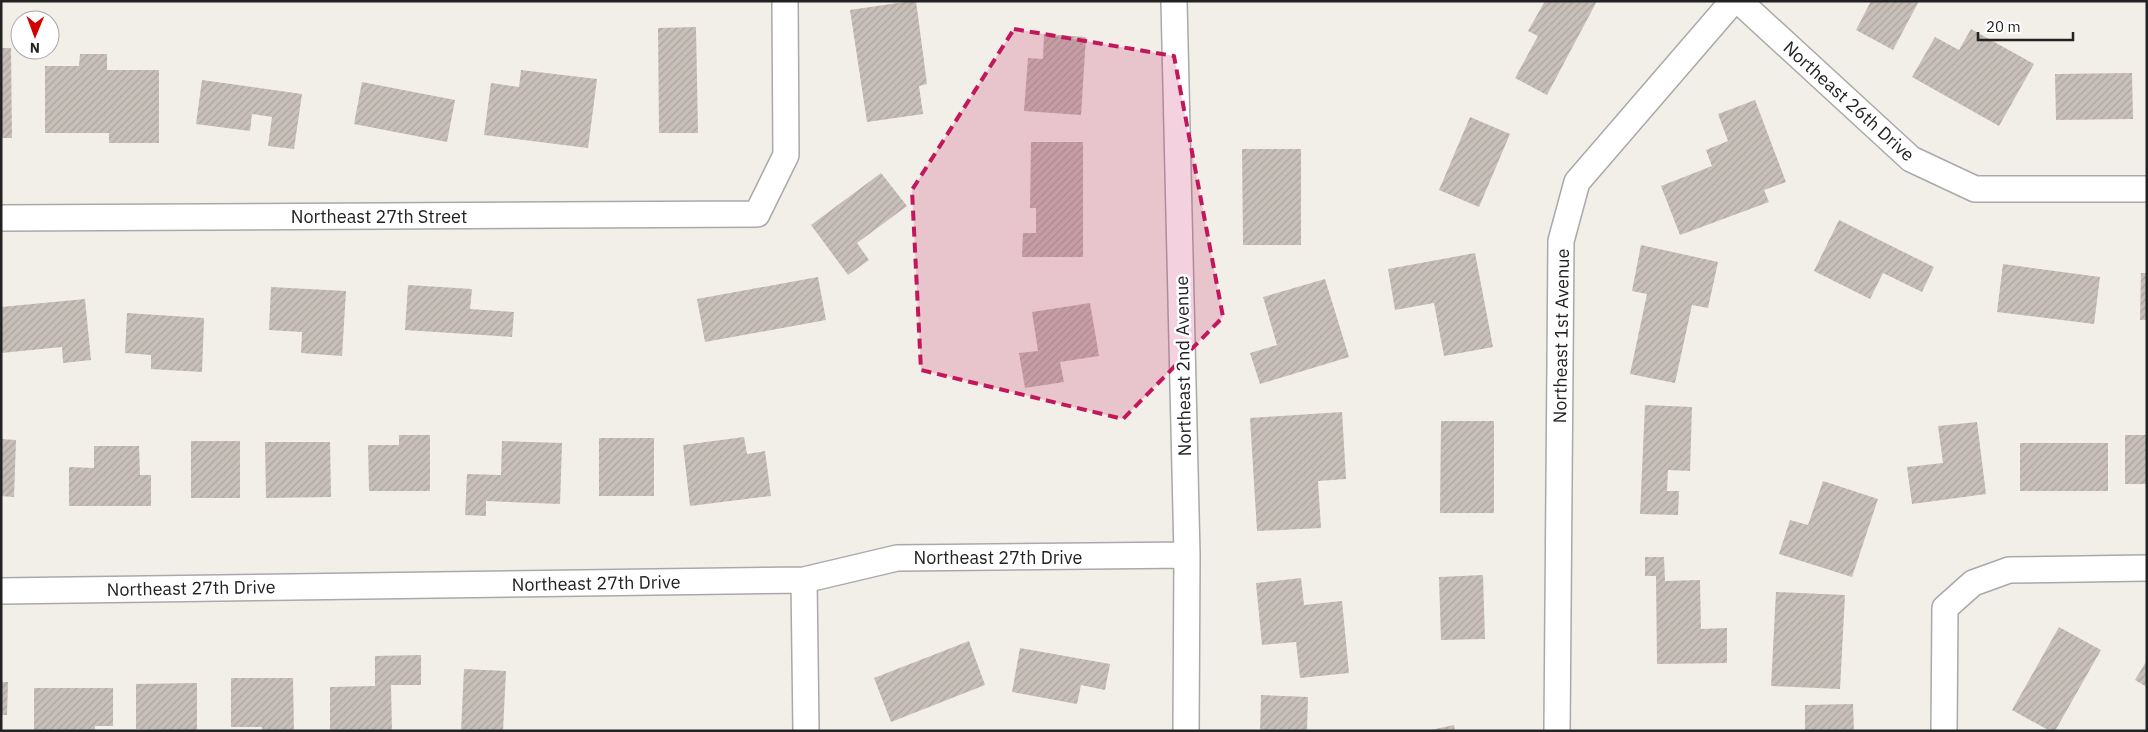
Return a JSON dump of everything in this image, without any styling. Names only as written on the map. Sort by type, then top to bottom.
[{"type":"street","name":"Northeast 27th Street","points":[[1,218],[757,214],[786,154],[785,1]]},
{"type":"street","name":"Northeast 2nd Avenue","points":[[1174,1],[1187,555],[1186,731]]},
{"type":"street","name":"Northeast 1st Avenue","points":[[1557,731],[1561,241],[1577,182],[1733,1]]},
{"type":"street","name":"Northeast 26th Drive","points":[[1739,1],[1910,159],[1975,189],[2147,189]]},
{"type":"street","name":"Northeast 27th Drive","points":[[1,590],[804,580],[897,558],[1187,555]]},
{"type":"street","points":[[1944,731],[1945,608],[1973,583],[2009,570],[2147,568]]},
{"type":"street","points":[[804,580],[806,731]]},
{"type":"highlighted area","points":[[1014,29],[1174,56],[1223,317],[1123,419],[921,370],[912,190]]},
{"type":"building","points":[[916,1],[927,84],[919,86],[923,114],[867,122],[850,10]]},
{"type":"building","points":[[1545,1],[1597,1],[1547,95],[1515,78],[1538,36],[1528,31]]},
{"type":"building","points":[[1871,1],[1919,1],[1893,50],[1856,30]]},
{"type":"building","points":[[696,27],[698,133],[659,133],[658,28]]},
{"type":"building","points":[[1971,29],[2034,64],[1999,126],[1912,77],[1935,37],[1959,50]]},
{"type":"building","points":[[1044,34],[1086,37],[1081,115],[1024,111],[1028,58],[1043,59]]},
{"type":"building","points":[[1,48],[10,48],[12,138],[1,138]]},
{"type":"building","points":[[80,54],[107,54],[107,70],[159,70],[159,143],[109,143],[109,133],[45,133],[45,66],[79,66]]},
{"type":"building","points":[[521,70],[597,79],[588,148],[484,135],[491,83],[519,87]]},
{"type":"building","points":[[2132,73],[2133,119],[2056,120],[2055,74]]},
{"type":"building","points":[[202,80],[302,94],[294,149],[268,146],[272,117],[252,114],[250,131],[196,124]]},
{"type":"building","points":[[362,82],[455,100],[447,142],[354,124]]},
{"type":"building","points":[[1755,100],[1786,182],[1764,190],[1769,202],[1680,235],[1661,186],[1712,166],[1706,150],[1728,141],[1718,114]]},
{"type":"building","points":[[1470,117],[1510,134],[1479,207],[1439,190]]},
{"type":"building","points":[[1031,142],[1083,142],[1083,257],[1022,257],[1023,233],[1036,233],[1036,208],[1030,208]]},
{"type":"building","points":[[1242,149],[1301,149],[1301,245],[1243,245]]},
{"type":"building","points":[[881,173],[907,206],[857,243],[869,260],[848,275],[811,225]]},
{"type":"building","points":[[1839,220],[1934,267],[1922,292],[1883,273],[1870,299],[1814,271]]},
{"type":"building","points":[[1641,245],[1718,262],[1708,308],[1692,305],[1675,383],[1630,374],[1647,294],[1632,291]]},
{"type":"building","points":[[1475,253],[1493,347],[1444,356],[1434,303],[1395,310],[1388,269]]},
{"type":"building","points":[[2003,264],[2100,277],[2094,324],[1997,312]]},
{"type":"building","points":[[2141,273],[2147,273],[2147,320],[2140,320]]},
{"type":"building","points":[[818,277],[826,320],[705,342],[697,299]]},
{"type":"building","points":[[1325,279],[1349,357],[1260,384],[1250,353],[1277,345],[1263,297]]},
{"type":"building","points":[[408,285],[472,289],[470,309],[514,312],[512,337],[405,330]]},
{"type":"building","points":[[271,287],[346,291],[342,356],[301,353],[302,332],[269,330]]},
{"type":"building","points":[[85,299],[91,360],[63,363],[62,347],[1,353],[1,307]]},
{"type":"building","points":[[1090,303],[1099,356],[1060,362],[1064,382],[1025,388],[1019,353],[1038,351],[1032,312]]},
{"type":"building","points":[[127,313],[204,318],[202,372],[151,369],[151,355],[125,353]]},
{"type":"building","points":[[1645,405],[1692,407],[1690,471],[1668,470],[1667,491],[1679,491],[1678,515],[1640,514]]},
{"type":"building","points":[[1342,412],[1346,479],[1318,481],[1321,528],[1257,531],[1250,418]]},
{"type":"building","points":[[1441,421],[1494,421],[1494,513],[1440,513]]},
{"type":"building","points":[[1977,422],[1986,494],[1912,504],[1907,467],[1943,463],[1938,426]]},
{"type":"building","points":[[399,435],[430,435],[430,491],[369,491],[368,445],[399,445]]},
{"type":"building","points":[[2125,435],[2147,435],[2147,484],[2125,484]]},
{"type":"building","points":[[744,437],[747,454],[765,451],[771,496],[690,506],[683,445]]},
{"type":"building","points":[[599,438],[654,438],[654,496],[599,496]]},
{"type":"building","points":[[1,439],[16,440],[14,497],[1,496]]},
{"type":"building","points":[[191,441],[240,441],[240,498],[191,498]]},
{"type":"building","points":[[502,441],[562,443],[560,504],[486,501],[486,516],[465,515],[467,474],[501,475]]},
{"type":"building","points":[[265,442],[330,442],[331,497],[266,498]]},
{"type":"building","points":[[2020,443],[2108,443],[2108,491],[2020,491]]},
{"type":"building","points":[[94,446],[139,446],[140,475],[151,475],[151,506],[69,506],[69,467],[94,468]]},
{"type":"building","points":[[1823,481],[1878,499],[1852,577],[1779,554],[1790,520],[1808,525]]},
{"type":"building","points":[[1645,557],[1664,557],[1665,581],[1700,580],[1701,629],[1727,628],[1727,663],[1657,664],[1656,576],[1645,576]]},
{"type":"building","points":[[1483,575],[1485,639],[1441,640],[1439,577]]},
{"type":"building","points":[[1301,578],[1304,605],[1342,601],[1349,673],[1300,678],[1296,642],[1262,645],[1256,583]]},
{"type":"building","points":[[1776,592],[1845,595],[1840,689],[1771,686]]},
{"type":"building","points":[[2059,627],[2101,650],[2055,731],[2050,731],[2012,710]]},
{"type":"building","points":[[969,641],[985,685],[891,722],[874,678]]},
{"type":"building","points":[[1020,648],[1110,664],[1105,690],[1081,685],[1077,704],[1012,692]]},
{"type":"building","points":[[421,655],[421,685],[391,685],[392,731],[330,731],[330,687],[375,686],[375,656]]},
{"type":"building","points":[[2147,660],[2147,687],[2135,680]]},
{"type":"building","points":[[464,669],[506,671],[503,731],[461,731]]},
{"type":"building","points":[[231,678],[293,678],[294,731],[262,731],[262,727],[231,727]]},
{"type":"building","points":[[1,682],[8,682],[7,715],[1,715]]},
{"type":"building","points":[[197,683],[197,731],[136,729],[136,684]]},
{"type":"building","points":[[34,688],[113,688],[113,726],[95,726],[95,731],[34,731]]},
{"type":"building","points":[[1261,695],[1308,697],[1307,731],[1260,731]]},
{"type":"building","points":[[1853,704],[1854,731],[1805,731],[1805,705]]},
{"type":"building","points":[[1454,725],[1455,731],[1431,731],[1431,730]]}]
